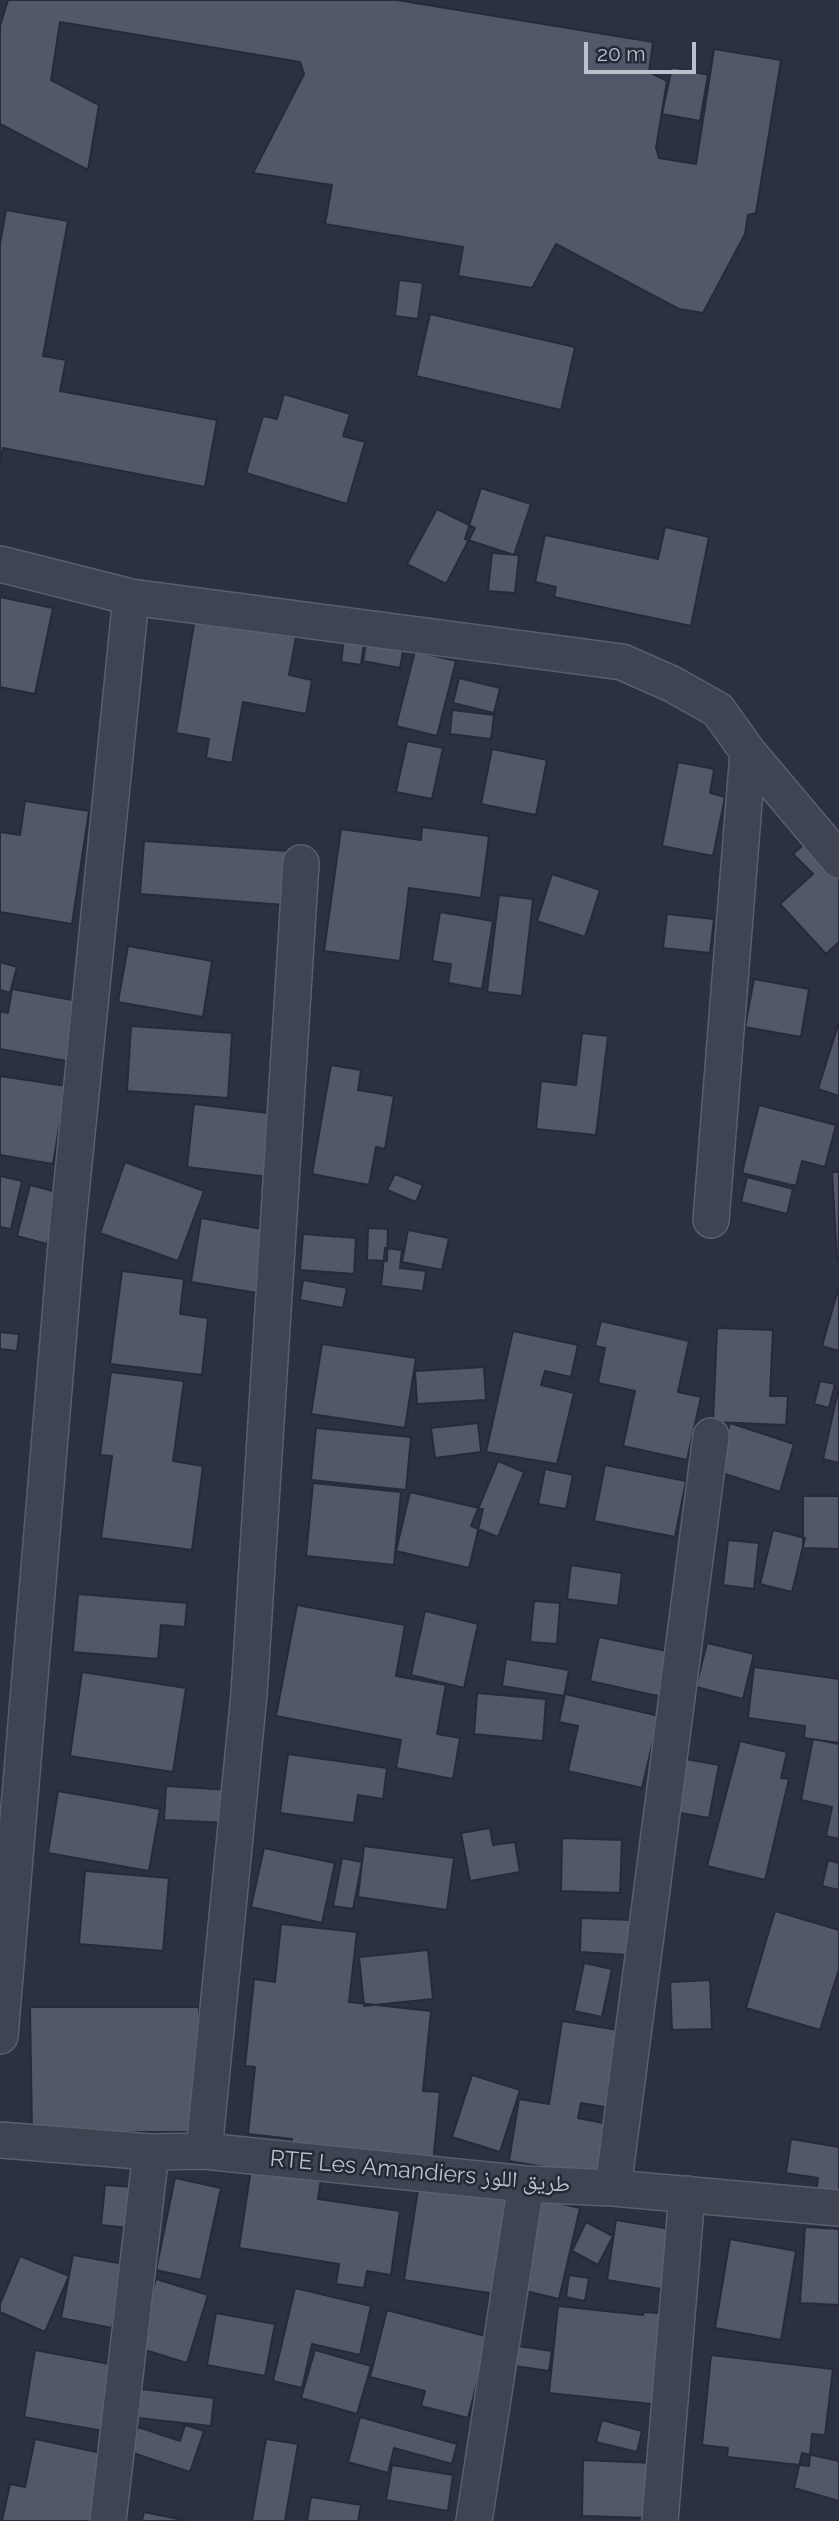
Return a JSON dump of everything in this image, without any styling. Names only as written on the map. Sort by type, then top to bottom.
[{"type":"street","points":[[0,564],[131,597],[622,662],[672,684],[718,710],[748,752],[839,860]]},
{"type":"street","points":[[0,2036],[67,1233],[131,597]]},
{"type":"street","points":[[712,1220],[748,752]]},
{"type":"street","points":[[204,2151],[249,1694],[301,863]]},
{"type":"street","points":[[613,2188],[711,1436]]},
{"type":"street","name":"RTE Les Amandiers طريق اللوز","points":[[0,2140],[151,2152],[204,2151],[526,2184],[613,2188],[839,2208]]},
{"type":"street","points":[[108,2521],[151,2152]]},
{"type":"street","points":[[474,2521],[526,2184]]},
{"type":"street","points":[[660,2521],[687,2194]]},
{"type":"building","points":[[8,0],[397,0],[653,42],[649,72],[667,81],[656,148],[659,158],[696,164],[714,49],[781,60],[756,213],[748,215],[745,234],[703,313],[679,309],[556,244],[532,288],[458,276],[463,247],[325,224],[332,185],[253,173],[304,74],[300,62],[60,22],[51,80],[99,105],[88,170],[0,124],[0,26]]},
{"type":"building","points":[[672,67],[708,75],[700,121],[662,114]]},
{"type":"building","points":[[6,210],[68,221],[43,356],[66,360],[60,391],[217,420],[205,487],[3,448],[0,461],[0,244]]},
{"type":"building","points":[[399,280],[423,283],[418,319],[395,316]]},
{"type":"building","points":[[430,314],[575,347],[561,410],[416,376]]},
{"type":"building","points":[[284,394],[350,414],[343,436],[365,442],[347,504],[246,473],[263,416],[277,419]]},
{"type":"building","points":[[481,488],[531,504],[514,555],[465,539]]},
{"type":"building","points":[[437,509],[475,528],[446,584],[407,564]]},
{"type":"building","points":[[665,527],[709,537],[691,626],[554,597],[556,587],[535,582],[545,535],[658,559]]},
{"type":"building","points":[[492,553],[519,555],[515,593],[488,591]]},
{"type":"building","points":[[0,597],[53,608],[35,694],[0,687]]},
{"type":"building","points":[[195,618],[296,637],[289,675],[312,680],[306,714],[243,702],[232,763],[206,758],[209,739],[176,733]]},
{"type":"building","points":[[345,632],[365,635],[361,665],[341,662]]},
{"type":"building","points":[[367,639],[404,646],[400,668],[363,661]]},
{"type":"building","points":[[415,651],[456,661],[437,736],[396,726]]},
{"type":"building","points":[[459,678],[500,688],[494,713],[453,703]]},
{"type":"building","points":[[452,710],[494,715],[491,739],[450,734]]},
{"type":"building","points":[[407,741],[443,748],[432,799],[396,792]]},
{"type":"building","points":[[492,749],[547,760],[536,815],[481,804]]},
{"type":"building","points":[[678,762],[714,769],[710,793],[725,797],[713,856],[662,846]]},
{"type":"building","points":[[25,801],[89,811],[72,924],[0,912],[0,832],[20,835]]},
{"type":"building","points":[[422,827],[489,836],[481,898],[409,888],[400,961],[324,951],[341,829],[421,840]]},
{"type":"building","points":[[810,839],[839,870],[839,942],[826,954],[780,904],[813,874],[793,854]]},
{"type":"building","points":[[144,841],[289,851],[285,905],[140,894]]},
{"type":"building","points":[[552,874],[600,890],[585,937],[537,921]]},
{"type":"building","points":[[499,895],[533,899],[522,996],[487,992]]},
{"type":"building","points":[[440,912],[493,921],[482,989],[448,983],[451,964],[432,961]]},
{"type":"building","points":[[667,914],[714,919],[710,953],[663,948]]},
{"type":"building","points":[[128,946],[212,961],[203,1017],[118,1002]]},
{"type":"building","points":[[0,962],[17,967],[10,993],[0,990]]},
{"type":"building","points":[[754,979],[809,989],[801,1037],[745,1027]]},
{"type":"building","points":[[12,989],[83,1002],[72,1062],[0,1049],[0,1011],[8,1013]]},
{"type":"building","points":[[839,1022],[839,1096],[818,1089]]},
{"type":"building","points":[[131,1026],[232,1033],[228,1098],[127,1091]]},
{"type":"building","points":[[582,1033],[608,1036],[596,1135],[536,1129],[541,1081],[576,1085]]},
{"type":"building","points":[[331,1065],[361,1070],[358,1090],[394,1096],[385,1149],[376,1147],[369,1185],[312,1174]]},
{"type":"building","points":[[0,1076],[66,1086],[53,1164],[0,1155]]},
{"type":"building","points":[[194,1104],[276,1114],[269,1177],[187,1167]]},
{"type":"building","points":[[759,1105],[836,1125],[825,1167],[802,1161],[796,1186],[742,1173]]},
{"type":"building","points":[[125,1162],[204,1191],[178,1261],[100,1233]]},
{"type":"building","points":[[832,1172],[839,1172],[839,1258],[837,1258]]},
{"type":"building","points":[[395,1174],[423,1185],[416,1202],[387,1190]]},
{"type":"building","points":[[0,1176],[22,1181],[11,1229],[0,1227]]},
{"type":"building","points":[[747,1177],[793,1189],[787,1214],[741,1202]]},
{"type":"building","points":[[30,1185],[61,1193],[47,1244],[17,1236]]},
{"type":"building","points":[[201,1218],[273,1231],[263,1294],[191,1282]]},
{"type":"building","points":[[368,1228],[388,1229],[387,1261],[367,1260]]},
{"type":"building","points":[[408,1230],[449,1238],[442,1270],[402,1262]]},
{"type":"building","points":[[303,1234],[356,1238],[354,1274],[300,1270]]},
{"type":"building","points":[[385,1248],[402,1250],[400,1268],[426,1271],[423,1291],[381,1286]]},
{"type":"building","points":[[122,1271],[184,1279],[180,1314],[208,1318],[202,1375],[110,1364]]},
{"type":"building","points":[[303,1280],[347,1288],[343,1308],[300,1300]]},
{"type":"building","points":[[839,1286],[839,1351],[822,1346]]},
{"type":"building","points":[[601,1321],[689,1341],[678,1392],[701,1397],[687,1460],[623,1446],[635,1391],[598,1383],[605,1348],[595,1346]]},
{"type":"building","points":[[717,1328],[773,1330],[770,1396],[788,1396],[786,1425],[713,1422]]},
{"type":"building","points":[[513,1331],[578,1345],[571,1377],[545,1371],[541,1385],[574,1393],[557,1464],[486,1452]]},
{"type":"building","points":[[0,1332],[19,1334],[17,1351],[0,1349]]},
{"type":"building","points":[[322,1344],[416,1358],[405,1428],[311,1414]]},
{"type":"building","points":[[484,1367],[486,1400],[417,1404],[415,1371]]},
{"type":"building","points":[[111,1372],[184,1381],[173,1461],[203,1466],[192,1550],[101,1538],[112,1456],[100,1455]]},
{"type":"building","points":[[820,1381],[835,1384],[829,1408],[814,1404]]},
{"type":"building","points":[[839,1387],[839,1463],[823,1459]]},
{"type":"building","points":[[478,1423],[481,1452],[435,1458],[431,1428]]},
{"type":"building","points":[[730,1423],[794,1444],[780,1492],[716,1471]]},
{"type":"building","points":[[316,1428],[411,1437],[406,1490],[311,1480]]},
{"type":"building","points":[[498,1461],[524,1472],[498,1537],[471,1526]]},
{"type":"building","points":[[605,1465],[686,1481],[675,1537],[594,1521]]},
{"type":"building","points":[[545,1469],[573,1475],[566,1509],[538,1504]]},
{"type":"building","points":[[313,1483],[401,1492],[394,1565],[306,1556]]},
{"type":"building","points":[[410,1492],[483,1509],[469,1568],[396,1551]]},
{"type":"building","points":[[803,1496],[839,1496],[839,1549],[803,1548]]},
{"type":"building","points":[[773,1530],[805,1538],[792,1592],[760,1584]]},
{"type":"building","points":[[728,1540],[759,1543],[754,1589],[723,1585]]},
{"type":"building","points":[[571,1565],[622,1573],[618,1606],[567,1599]]},
{"type":"building","points":[[78,1594],[187,1603],[185,1627],[161,1625],[158,1659],[73,1652]]},
{"type":"building","points":[[534,1601],[560,1603],[557,1644],[530,1642]]},
{"type":"building","points":[[297,1605],[405,1625],[396,1676],[446,1685],[437,1734],[460,1738],[453,1779],[396,1768],[401,1740],[276,1716]]},
{"type":"building","points":[[425,1611],[478,1624],[464,1688],[411,1675]]},
{"type":"building","points":[[599,1637],[681,1654],[671,1699],[590,1681]]},
{"type":"building","points":[[707,1643],[754,1654],[743,1699],[696,1687]]},
{"type":"building","points":[[506,1659],[569,1670],[564,1696],[502,1686]]},
{"type":"building","points":[[754,1667],[839,1679],[839,1743],[804,1738],[805,1726],[748,1718]]},
{"type":"building","points":[[82,1672],[186,1688],[173,1772],[70,1756]]},
{"type":"building","points":[[477,1693],[546,1699],[543,1741],[474,1734]]},
{"type":"building","points":[[565,1694],[659,1716],[642,1788],[568,1771],[578,1726],[559,1722]]},
{"type":"building","points":[[813,1739],[839,1744],[839,1839],[826,1836],[832,1807],[801,1800]]},
{"type":"building","points":[[740,1741],[787,1752],[781,1778],[789,1779],[765,1880],[707,1866]]},
{"type":"building","points":[[288,1754],[387,1768],[383,1799],[358,1795],[354,1823],[280,1813]]},
{"type":"building","points":[[680,1758],[719,1765],[709,1818],[670,1811]]},
{"type":"building","points":[[166,1786],[230,1790],[229,1823],[164,1820]]},
{"type":"building","points":[[58,1791],[160,1809],[149,1871],[48,1853]]},
{"type":"building","points":[[490,1828],[493,1845],[515,1842],[520,1872],[470,1881],[461,1833]]},
{"type":"building","points":[[562,1838],[622,1840],[620,1893],[561,1891]]},
{"type":"building","points":[[364,1846],[454,1858],[447,1910],[358,1897]]},
{"type":"building","points":[[264,1848],[335,1863],[322,1923],[251,1907]]},
{"type":"building","points":[[342,1858],[362,1862],[353,1909],[333,1906]]},
{"type":"building","points":[[828,1860],[839,1863],[839,1890],[822,1886]]},
{"type":"building","points":[[85,1871],[169,1878],[163,1951],[79,1944]]},
{"type":"building","points":[[775,1911],[839,1930],[839,1969],[820,2030],[746,2008]]},
{"type":"building","points":[[581,1918],[631,1920],[629,1955],[580,1952]]},
{"type":"building","points":[[281,1924],[357,1932],[349,2002],[431,2011],[423,2091],[440,2092],[433,2163],[291,2148],[292,2139],[248,2134],[255,2067],[245,2066],[254,1979],[275,1982]]},
{"type":"building","points":[[428,1950],[433,1999],[364,2006],[359,1957]]},
{"type":"building","points":[[584,1963],[612,1969],[602,2017],[574,2011]]},
{"type":"building","points":[[710,1980],[712,2029],[672,2030],[670,1982]]},
{"type":"building","points":[[30,2007],[199,2007],[200,2132],[32,2132]]},
{"type":"building","points":[[562,2021],[625,2031],[611,2108],[581,2103],[578,2118],[613,2125],[605,2177],[509,2161],[519,2099],[549,2104]]},
{"type":"building","points":[[472,2075],[520,2090],[500,2152],[452,2137]]},
{"type":"building","points":[[791,2139],[839,2147],[839,2205],[815,2201],[818,2178],[786,2173]]},
{"type":"building","points":[[251,2169],[321,2179],[318,2199],[400,2211],[391,2275],[367,2271],[364,2288],[336,2284],[339,2264],[239,2248]]},
{"type":"building","points":[[175,2178],[221,2188],[201,2280],[156,2270]]},
{"type":"building","points":[[419,2183],[517,2198],[502,2295],[404,2280]]},
{"type":"building","points":[[105,2185],[134,2187],[130,2228],[101,2225]]},
{"type":"building","points":[[534,2197],[580,2208],[559,2299],[513,2288]]},
{"type":"building","points":[[616,2220],[683,2231],[673,2291],[607,2280]]},
{"type":"building","points":[[586,2222],[613,2236],[598,2265],[572,2251]]},
{"type":"building","points":[[805,2227],[839,2229],[839,2305],[800,2303]]},
{"type":"building","points":[[730,2239],[796,2251],[781,2340],[715,2328]]},
{"type":"building","points":[[73,2255],[124,2264],[112,2328],[61,2318]]},
{"type":"building","points":[[20,2256],[69,2276],[45,2332],[0,2312],[0,2304]]},
{"type":"building","points":[[569,2275],[589,2278],[585,2301],[566,2297]]},
{"type":"building","points":[[156,2279],[208,2295],[187,2363],[135,2347]]},
{"type":"building","points":[[295,2288],[371,2306],[360,2355],[312,2344],[302,2388],[273,2381]]},
{"type":"building","points":[[558,2306],[643,2315],[644,2312],[670,2314],[661,2405],[549,2393]]},
{"type":"building","points":[[387,2310],[489,2337],[468,2418],[421,2406],[425,2391],[370,2377]]},
{"type":"building","points":[[216,2313],[275,2324],[265,2376],[207,2365]]},
{"type":"building","points":[[511,2345],[552,2351],[549,2371],[508,2365]]},
{"type":"building","points":[[35,2350],[115,2365],[103,2431],[24,2417]]},
{"type":"building","points":[[315,2350],[371,2366],[357,2414],[301,2398]]},
{"type":"building","points":[[711,2355],[833,2369],[825,2435],[812,2434],[809,2466],[727,2457],[728,2448],[702,2445]]},
{"type":"building","points":[[141,2389],[214,2398],[211,2426],[138,2418]]},
{"type":"building","points":[[360,2417],[457,2444],[452,2464],[394,2448],[388,2473],[348,2462]]},
{"type":"building","points":[[602,2420],[642,2431],[637,2452],[596,2442]]},
{"type":"building","points":[[185,2425],[204,2431],[190,2472],[130,2452],[138,2427],[180,2441]]},
{"type":"building","points":[[35,2439],[106,2454],[92,2521],[2,2521],[10,2484],[25,2487]]},
{"type":"building","points":[[266,2439],[298,2444],[285,2521],[252,2521]]},
{"type":"building","points":[[802,2453],[839,2461],[839,2501],[794,2488]]},
{"type":"building","points":[[583,2460],[653,2463],[651,2518],[582,2516]]},
{"type":"building","points":[[392,2465],[453,2475],[448,2511],[386,2500]]},
{"type":"building","points":[[311,2497],[361,2505],[358,2521],[307,2521]]},
{"type":"building","points":[[144,2512],[188,2521],[142,2521]]}]
